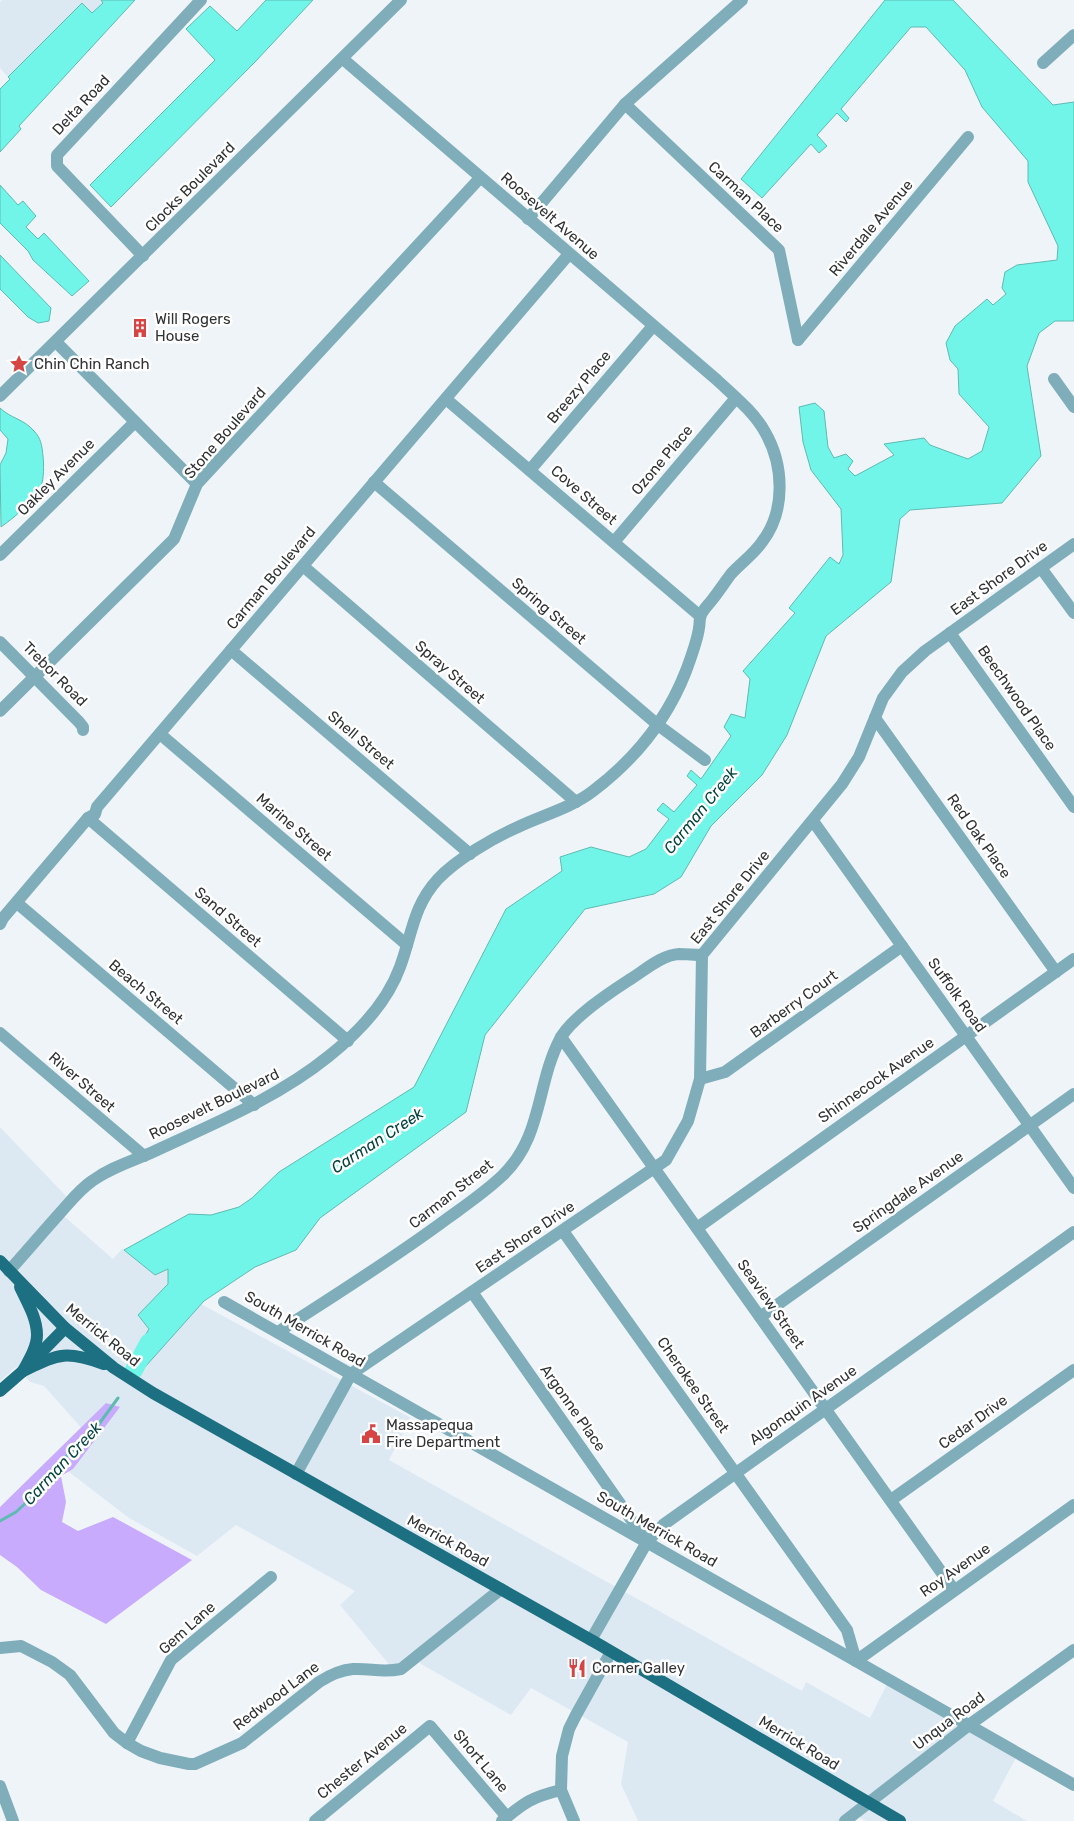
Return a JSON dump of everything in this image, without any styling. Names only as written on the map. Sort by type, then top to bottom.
[{"type":"main road","name":"Merrick Road","points":[[0,1261],[65,1328],[114,1368],[161,1398],[591,1640],[900,1821]]},
{"type":"main road","points":[[13,1275],[33,1316],[37,1335],[35,1348],[23,1371]]},
{"type":"main road","points":[[0,1391],[23,1371],[65,1328]]},
{"type":"main road","points":[[23,1371],[53,1357],[69,1354],[89,1358],[114,1368]]},
{"type":"street","name":"Delta Road","points":[[143,256],[57,166],[56,159],[63,148],[201,0]]},
{"type":"street","name":"Clocks Boulevard","points":[[1,396],[401,0]]},
{"type":"street","points":[[528,219],[625,104],[742,0]]},
{"type":"street","points":[[1042,63],[1074,35]]},
{"type":"street","name":"Roosevelt Avenue","points":[[343,59],[736,398]]},
{"type":"street","name":"Carman Place","points":[[625,104],[779,250],[798,340]]},
{"type":"street","name":"Riverdale Avenue","points":[[798,340],[968,137]]},
{"type":"street","name":"Stone Boulevard","points":[[0,711],[174,539],[197,484],[480,178]]},
{"type":"street","name":"Carman Boulevard","points":[[0,924],[3,918],[88,818],[95,814],[97,808],[569,254]]},
{"type":"street","name":"Breezy Place","points":[[530,470],[653,326]]},
{"type":"street","points":[[56,342],[197,484]]},
{"type":"street","points":[[1054,379],[1074,407]]},
{"type":"street","name":"Ozone Place","points":[[614,542],[736,398]]},
{"type":"street","name":"Roosevelt Boulevard","points":[[13,1275],[77,1194],[90,1182],[117,1166],[144,1156],[254,1105],[310,1071],[348,1040],[374,1012],[393,985],[407,945],[412,922],[424,897],[438,878],[470,854],[517,827],[576,802],[591,793],[624,766],[658,725],[670,706],[686,672],[699,629],[700,616],[732,573],[762,543],[772,527],[777,512],[780,479],[774,452],[766,433],[736,398]]},
{"type":"street","name":"Cove Street","points":[[446,399],[700,616]]},
{"type":"street","name":"Oakley Avenue","points":[[0,556],[135,422]]},
{"type":"street","name":"Spring Street","points":[[374,482],[658,725],[705,760]]},
{"type":"street","name":"East Shore Drive","points":[[296,1474],[351,1374],[666,1160],[688,1121],[700,1079],[702,955],[842,784],[854,766],[883,698],[902,672],[925,651],[1074,544]]},
{"type":"street","name":"Spray Street","points":[[303,566],[576,802]]},
{"type":"street","points":[[1042,568],[1074,612]]},
{"type":"street","name":"Beechwood Place","points":[[950,633],[1074,807]]},
{"type":"street","name":"Trebor Road","points":[[0,642],[84,727],[83,730]]},
{"type":"street","name":"Shell Street","points":[[231,650],[470,854]]},
{"type":"street","name":"Red Oak Place","points":[[875,718],[1056,972]]},
{"type":"street","name":"Marine Street","points":[[160,734],[407,945]]},
{"type":"street","name":"Sand Street","points":[[88,818],[348,1040]]},
{"type":"street","name":"Suffolk Road","points":[[813,821],[1074,1188]]},
{"type":"street","name":"Beach Street","points":[[17,903],[254,1105]]},
{"type":"street","name":"Barberry Court","points":[[700,1079],[725,1072],[902,946]]},
{"type":"street","name":"Carman Street","points":[[278,1332],[415,1243],[503,1175],[518,1158],[532,1133],[547,1072],[561,1037],[580,1016],[605,996],[665,958],[678,954],[702,955]]},
{"type":"street","name":"Shinnecock Avenue","points":[[697,1228],[1074,959]]},
{"type":"street","name":"River Street","points":[[0,1033],[144,1156]]},
{"type":"street","name":"Seaview Street","points":[[561,1037],[954,1590]]},
{"type":"street","name":"Springdale Avenue","points":[[760,1317],[1074,1094]]},
{"type":"street","name":"Cherokee Street","points":[[563,1230],[847,1630],[856,1661]]},
{"type":"street","name":"Algonquin Avenue","points":[[591,1640],[647,1542],[663,1525],[1074,1232]]},
{"type":"street","name":"Argonne Place","points":[[472,1292],[647,1542]]},
{"type":"street","name":"South Merrick Road","points":[[224,1302],[1074,1785]]},
{"type":"street","name":"Cedar Drive","points":[[891,1500],[1074,1370]]},
{"type":"street","name":"Roy Avenue","points":[[856,1661],[1074,1506]]},
{"type":"street","name":"Gem Lane","points":[[127,1743],[171,1660],[271,1577]]},
{"type":"street","name":"Redwood Lane","points":[[0,1648],[21,1646],[52,1662],[70,1675],[114,1733],[127,1743],[160,1758],[195,1764],[242,1743],[319,1682],[333,1674],[353,1669],[387,1672],[401,1668],[501,1589]]},
{"type":"street","name":"Unqua Road","points":[[845,1821],[867,1802],[969,1725],[1074,1650]]},
{"type":"street","points":[[574,1821],[560,1790],[562,1756],[569,1729],[611,1652]]},
{"type":"street","name":"Short Lane","points":[[430,1726],[505,1819]]},
{"type":"street","name":"Chester Avenue","points":[[315,1821],[430,1726]]},
{"type":"street","points":[[0,1786],[13,1821]]},
{"type":"street","points":[[505,1819],[528,1800],[538,1795],[560,1790]]},
{"type":"shaded area","points":[[2,0],[101,0],[103,3],[92,13],[82,3],[8,77],[0,68],[0,2]]},
{"type":"shaded area","points":[[0,1127],[68,1198],[57,1210],[113,1259],[123,1248],[168,1268],[169,1284],[138,1315],[149,1329],[133,1357],[145,1366],[201,1304],[411,1418],[389,1460],[802,1691],[806,1682],[870,1718],[888,1682],[1017,1756],[993,1801],[1027,1821],[866,1821],[857,1816],[851,1821],[638,1821],[621,1784],[628,1742],[531,1688],[511,1715],[421,1664],[412,1652],[392,1668],[340,1605],[355,1591],[236,1525],[197,1556],[129,1518],[56,1462],[86,1433],[44,1386],[30,1382],[16,1367],[0,1381]]},
{"type":"shaded area","points":[[106,1403],[120,1407],[73,1469],[61,1476],[66,1502],[62,1522],[78,1531],[113,1517],[192,1560],[106,1624],[41,1590],[17,1567],[0,1555],[0,1507]]},
{"type":"water","points":[[101,0],[135,0],[19,126],[21,129],[0,152],[0,89],[10,79],[8,77],[82,3],[92,13],[103,3]]},
{"type":"water","points":[[266,0],[313,0],[255,62],[111,207],[90,185],[215,60],[186,29],[210,6],[237,31]]},
{"type":"water","points":[[885,0],[953,0],[1053,105],[1074,102],[1074,321],[1055,321],[1039,333],[1027,366],[1041,456],[1002,503],[910,510],[900,519],[891,582],[826,636],[787,735],[762,775],[711,826],[681,877],[654,894],[585,909],[485,1035],[466,1112],[320,1218],[296,1250],[255,1267],[204,1301],[145,1367],[132,1357],[149,1329],[138,1315],[168,1284],[168,1269],[155,1275],[124,1250],[189,1214],[211,1215],[239,1207],[252,1198],[279,1172],[414,1087],[506,909],[562,871],[560,857],[591,847],[629,857],[646,849],[669,819],[657,810],[663,803],[674,812],[697,785],[687,776],[691,770],[701,779],[731,736],[724,727],[731,714],[745,718],[750,679],[743,671],[795,613],[789,608],[830,557],[839,564],[843,555],[841,509],[811,470],[803,442],[799,407],[815,403],[824,411],[828,447],[834,458],[846,454],[853,461],[848,469],[855,476],[894,455],[884,444],[924,438],[930,445],[968,459],[982,451],[989,427],[959,394],[958,369],[950,360],[946,343],[955,326],[987,299],[993,305],[1006,294],[1002,288],[1005,272],[1017,265],[1057,260],[1058,246],[1028,182],[1028,161],[982,107],[965,70],[926,27],[911,27],[841,109],[849,118],[846,122],[837,113],[817,135],[827,146],[819,153],[811,144],[762,198],[741,179]]},
{"type":"water","points":[[0,185],[18,205],[23,201],[36,216],[26,227],[38,239],[44,233],[89,281],[72,296],[33,260],[28,251],[0,223]]},
{"type":"water","points":[[0,255],[51,308],[49,321],[38,323],[28,317],[0,289]]},
{"type":"water","points":[[0,408],[30,427],[40,439],[44,467],[41,486],[33,498],[1,527],[0,465],[6,453],[8,439],[0,430]]},
{"type":"waterway","name":"Carman Creek","points":[[134,1370],[149,1342]]},
{"type":"waterway","name":"Carman Creek","points":[[0,1521],[16,1512],[30,1499],[42,1480],[96,1428],[118,1398]]},
{"type":"place","name":"Will Rogers House","points":[[140,328]]},
{"type":"place","name":"Chin Chin Ranch","points":[[19,364]]},
{"type":"place","name":"Massapequa Fire Department","points":[[371,1434]]},
{"type":"place","name":"Corner Galley","points":[[577,1668]]}]
